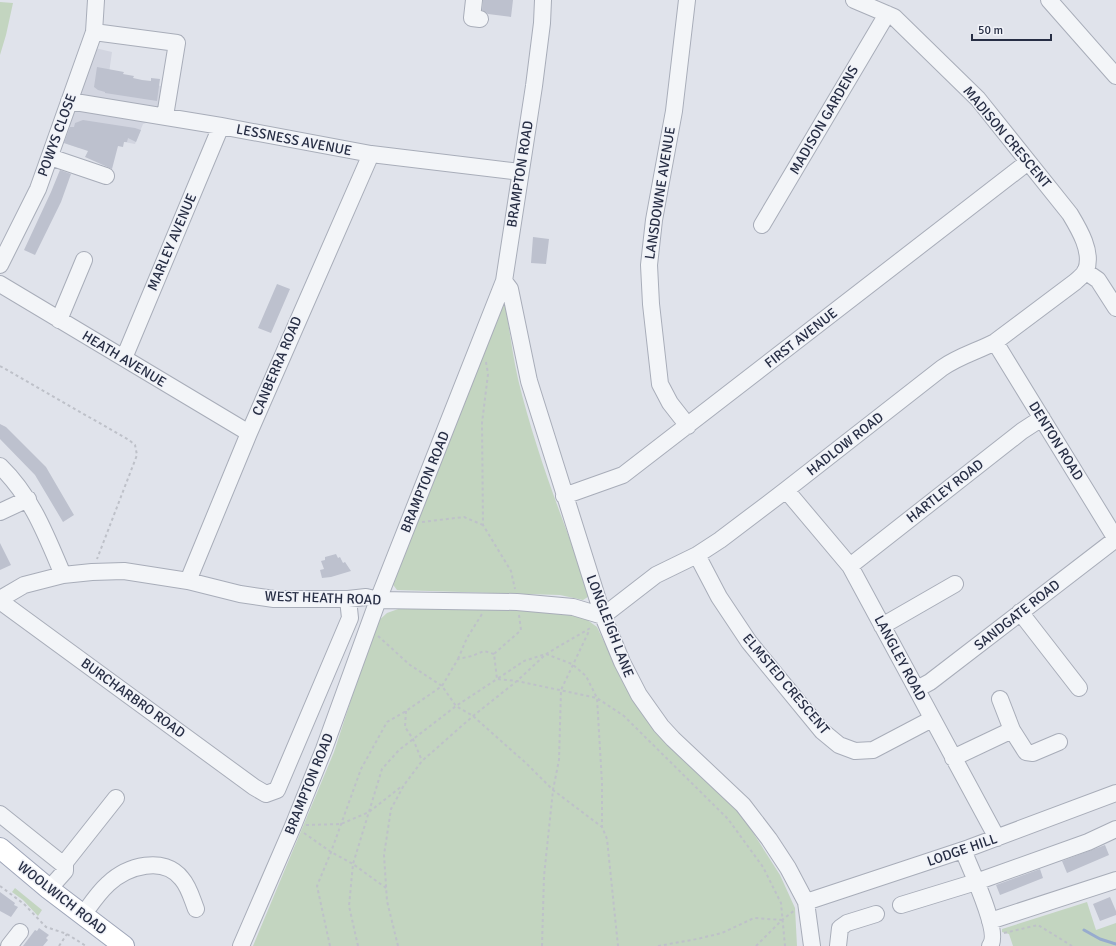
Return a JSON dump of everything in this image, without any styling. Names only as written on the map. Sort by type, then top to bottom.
[{"type":"main road","name":"WOOLWICH ROAD","points":[[0,848],[48,889],[124,946]]},
{"type":"main road","name":"WOOLWICH ROAD","points":[[0,865],[105,946]]},
{"type":"street","name":"POWYS CLOSE","points":[[0,265],[38,189],[50,157],[94,32],[96,0]]},
{"type":"street","points":[[474,0],[472,18],[480,19]]},
{"type":"street","name":"BRAMPTON ROAD","points":[[241,946],[293,826],[324,749],[378,600],[504,281],[534,86],[543,0]]},
{"type":"street","name":"LANSDOWNE AVENUE","points":[[687,0],[674,111],[654,220],[648,265],[650,304],[660,384],[670,403],[688,426]]},
{"type":"street","name":"MADISON CRESCENT","points":[[854,0],[894,17],[978,99],[1070,214],[1083,239],[1087,252],[1088,264],[1086,271]]},
{"type":"street","points":[[1055,2],[1116,76]]},
{"type":"street","name":"MADISON GARDENS","points":[[762,225],[887,14]]},
{"type":"street","points":[[94,32],[177,43],[165,116]]},
{"type":"street","name":"LESSNESS AVENUE","points":[[69,101],[165,116],[371,154],[520,172]]},
{"type":"street","name":"MARLEY AVENUE","points":[[124,358],[221,126]]},
{"type":"street","name":"CANBERRA ROAD","points":[[188,581],[249,433],[371,154]]},
{"type":"street","points":[[50,157],[106,176]]},
{"type":"street","name":"FIRST AVENUE","points":[[564,496],[623,475],[1028,162]]},
{"type":"street","points":[[59,320],[84,260]]},
{"type":"street","points":[[1086,271],[1098,280],[1116,308]]},
{"type":"street","name":"HADLOW ROAD","points":[[603,616],[656,575],[697,555],[720,540],[946,364],[960,357],[983,349],[995,342],[1075,282],[1086,271]]},
{"type":"street","name":"LONGLEIGH LANE","points":[[504,281],[510,289],[529,381],[564,496],[603,616],[628,675],[639,696],[673,739],[724,786],[753,817],[769,839],[788,868],[806,902],[812,946]]},
{"type":"street","name":"HEATH AVENUE","points":[[0,284],[249,433]]},
{"type":"street","name":"DENTON ROAD","points":[[995,342],[1116,539]]},
{"type":"street","name":"HARTLEY ROAD","points":[[850,566],[1042,418]]},
{"type":"street","points":[[0,466],[11,477],[28,499],[63,575]]},
{"type":"street","name":"LANGLEY ROAD","points":[[786,490],[850,566],[997,838]]},
{"type":"street","points":[[0,512],[28,499]]},
{"type":"street","name":"SANDGATE ROAD","points":[[917,689],[930,682],[1116,539]]},
{"type":"street","name":"ELMSTED CRESCENT","points":[[697,555],[719,597],[749,642],[822,731],[839,745],[855,751],[873,750],[932,719]]},
{"type":"street","name":"WEST HEATH ROAD","points":[[0,600],[24,586],[63,575],[124,571],[188,581],[240,594],[274,599],[366,597],[378,600],[517,602],[573,607],[603,616]]},
{"type":"street","points":[[882,626],[956,584]]},
{"type":"street","name":"BURCHARBRO ROAD","points":[[0,600],[266,794],[277,790],[350,618],[348,598]]},
{"type":"street","points":[[1020,612],[1079,688]]},
{"type":"street","points":[[1000,698],[1012,730],[1026,752],[1033,753],[1059,742]]},
{"type":"street","points":[[953,758],[1012,730]]},
{"type":"street","name":"LODGE HILL","points":[[806,902],[963,850],[1116,793]]},
{"type":"street","points":[[58,861],[116,798]]},
{"type":"street","points":[[0,814],[65,866],[65,871],[48,889]]},
{"type":"street","points":[[901,905],[976,882],[1088,842],[1116,829]]},
{"type":"street","points":[[963,850],[976,882],[991,935],[1116,882]]},
{"type":"street","points":[[83,915],[103,889],[115,878],[130,870],[156,865],[175,871],[182,878],[196,909]]},
{"type":"street","points":[[838,946],[840,928],[847,923],[876,914]]},
{"type":"street","points":[[10,946],[20,932]]},
{"type":"path","points":[[486,361],[488,374],[482,423],[483,525],[511,571],[521,630],[494,654]]},
{"type":"path","points":[[0,366],[129,440],[135,445],[137,455],[92,572]]},
{"type":"path","points":[[409,522],[428,523],[464,517],[483,525]]},
{"type":"path","points":[[330,946],[317,886],[362,769],[387,722],[406,711],[442,686],[458,659],[467,638],[483,613],[486,602]]},
{"type":"path","points":[[358,946],[349,906],[353,864],[382,770],[399,750],[456,706],[524,661],[546,654],[589,629],[603,616]]},
{"type":"path","points":[[368,627],[410,665],[442,686],[456,706],[473,716],[527,764],[553,790],[602,827]]},
{"type":"path","points":[[542,946],[544,876],[553,790],[560,760],[561,690],[589,629]]},
{"type":"path","points":[[458,659],[472,656],[484,651],[494,654]]},
{"type":"path","points":[[494,654],[497,679]]},
{"type":"path","points":[[546,654],[572,664],[586,676],[597,698],[602,782],[602,827],[607,839],[618,946]]},
{"type":"path","points":[[398,946],[386,888],[384,855],[391,809],[404,785],[422,761],[473,716],[517,681],[546,654]]},
{"type":"path","points":[[497,679],[517,681],[597,698],[624,716],[728,819],[763,867],[781,903],[785,946]]},
{"type":"path","points":[[406,711],[405,727],[413,739],[422,761]]},
{"type":"path","points":[[293,826],[341,824],[369,812],[404,785]]},
{"type":"path","points":[[293,826],[331,852],[353,864],[386,888]]},
{"type":"path","points":[[0,886],[24,904],[46,927],[66,934],[86,946]]},
{"type":"path","points":[[756,946],[782,920],[806,902]]},
{"type":"path","points":[[658,946],[697,939],[722,932],[754,918],[782,920]]},
{"type":"path","points":[[991,935],[1038,925],[1072,946]]},
{"type":"path","points":[[59,946],[66,934]]},
{"type":"shaded area","points":[[95,48],[112,52],[108,80],[170,87],[165,116],[143,124],[135,144],[86,135],[79,148],[61,142]]},
{"type":"green space","points":[[0,2],[13,3],[0,55]]},
{"type":"green space","points":[[504,298],[514,359],[525,407],[551,488],[591,595],[583,600],[560,595],[397,590],[391,582]]},
{"type":"green space","points":[[401,608],[542,608],[562,611],[586,619],[597,627],[629,691],[745,820],[780,875],[795,908],[797,946],[253,946],[334,752],[376,623],[387,613]]},
{"type":"green space","points":[[15,888],[42,910],[38,916],[23,900],[12,892]]},
{"type":"green space","points":[[1087,902],[1096,930],[1116,923],[1116,946],[1013,946],[1009,934],[1002,932],[1002,929]]},
{"type":"building","points":[[483,0],[513,0],[511,17],[488,14],[482,10]]},
{"type":"building","points":[[97,67],[124,72],[123,74],[134,76],[133,78],[142,80],[151,81],[151,78],[160,79],[157,101],[105,93],[98,90],[94,87]]},
{"type":"building","points":[[83,120],[141,130],[136,142],[128,138],[127,142],[124,142],[123,147],[118,146],[112,169],[85,157],[88,151],[64,143],[70,127],[74,127],[75,123]]},
{"type":"building","points":[[60,170],[71,174],[61,202],[35,255],[24,250]]},
{"type":"building","points":[[533,237],[549,239],[546,264],[531,263]]},
{"type":"building","points":[[277,284],[290,289],[271,333],[258,328]]},
{"type":"building","points":[[0,424],[6,427],[46,467],[74,515],[63,522],[35,475],[0,439]]},
{"type":"building","points":[[0,543],[11,565],[0,570]]},
{"type":"building","points":[[336,554],[338,558],[340,557],[343,563],[345,562],[351,571],[322,578],[320,570],[324,569],[321,561],[325,560],[325,557]]},
{"type":"building","points":[[1105,845],[1109,855],[1067,873],[1062,861]]},
{"type":"building","points":[[1040,869],[1043,878],[1000,895],[996,885]]},
{"type":"building","points":[[0,892],[18,907],[11,917],[0,911]]},
{"type":"building","points":[[1110,897],[1116,911],[1116,915],[1100,921],[1093,904]]},
{"type":"building","points":[[39,928],[49,935],[46,938],[48,940],[43,946],[23,946],[35,930],[37,931]]},
{"type":"waterway","points":[[1084,930],[1100,939],[1116,944]]}]
